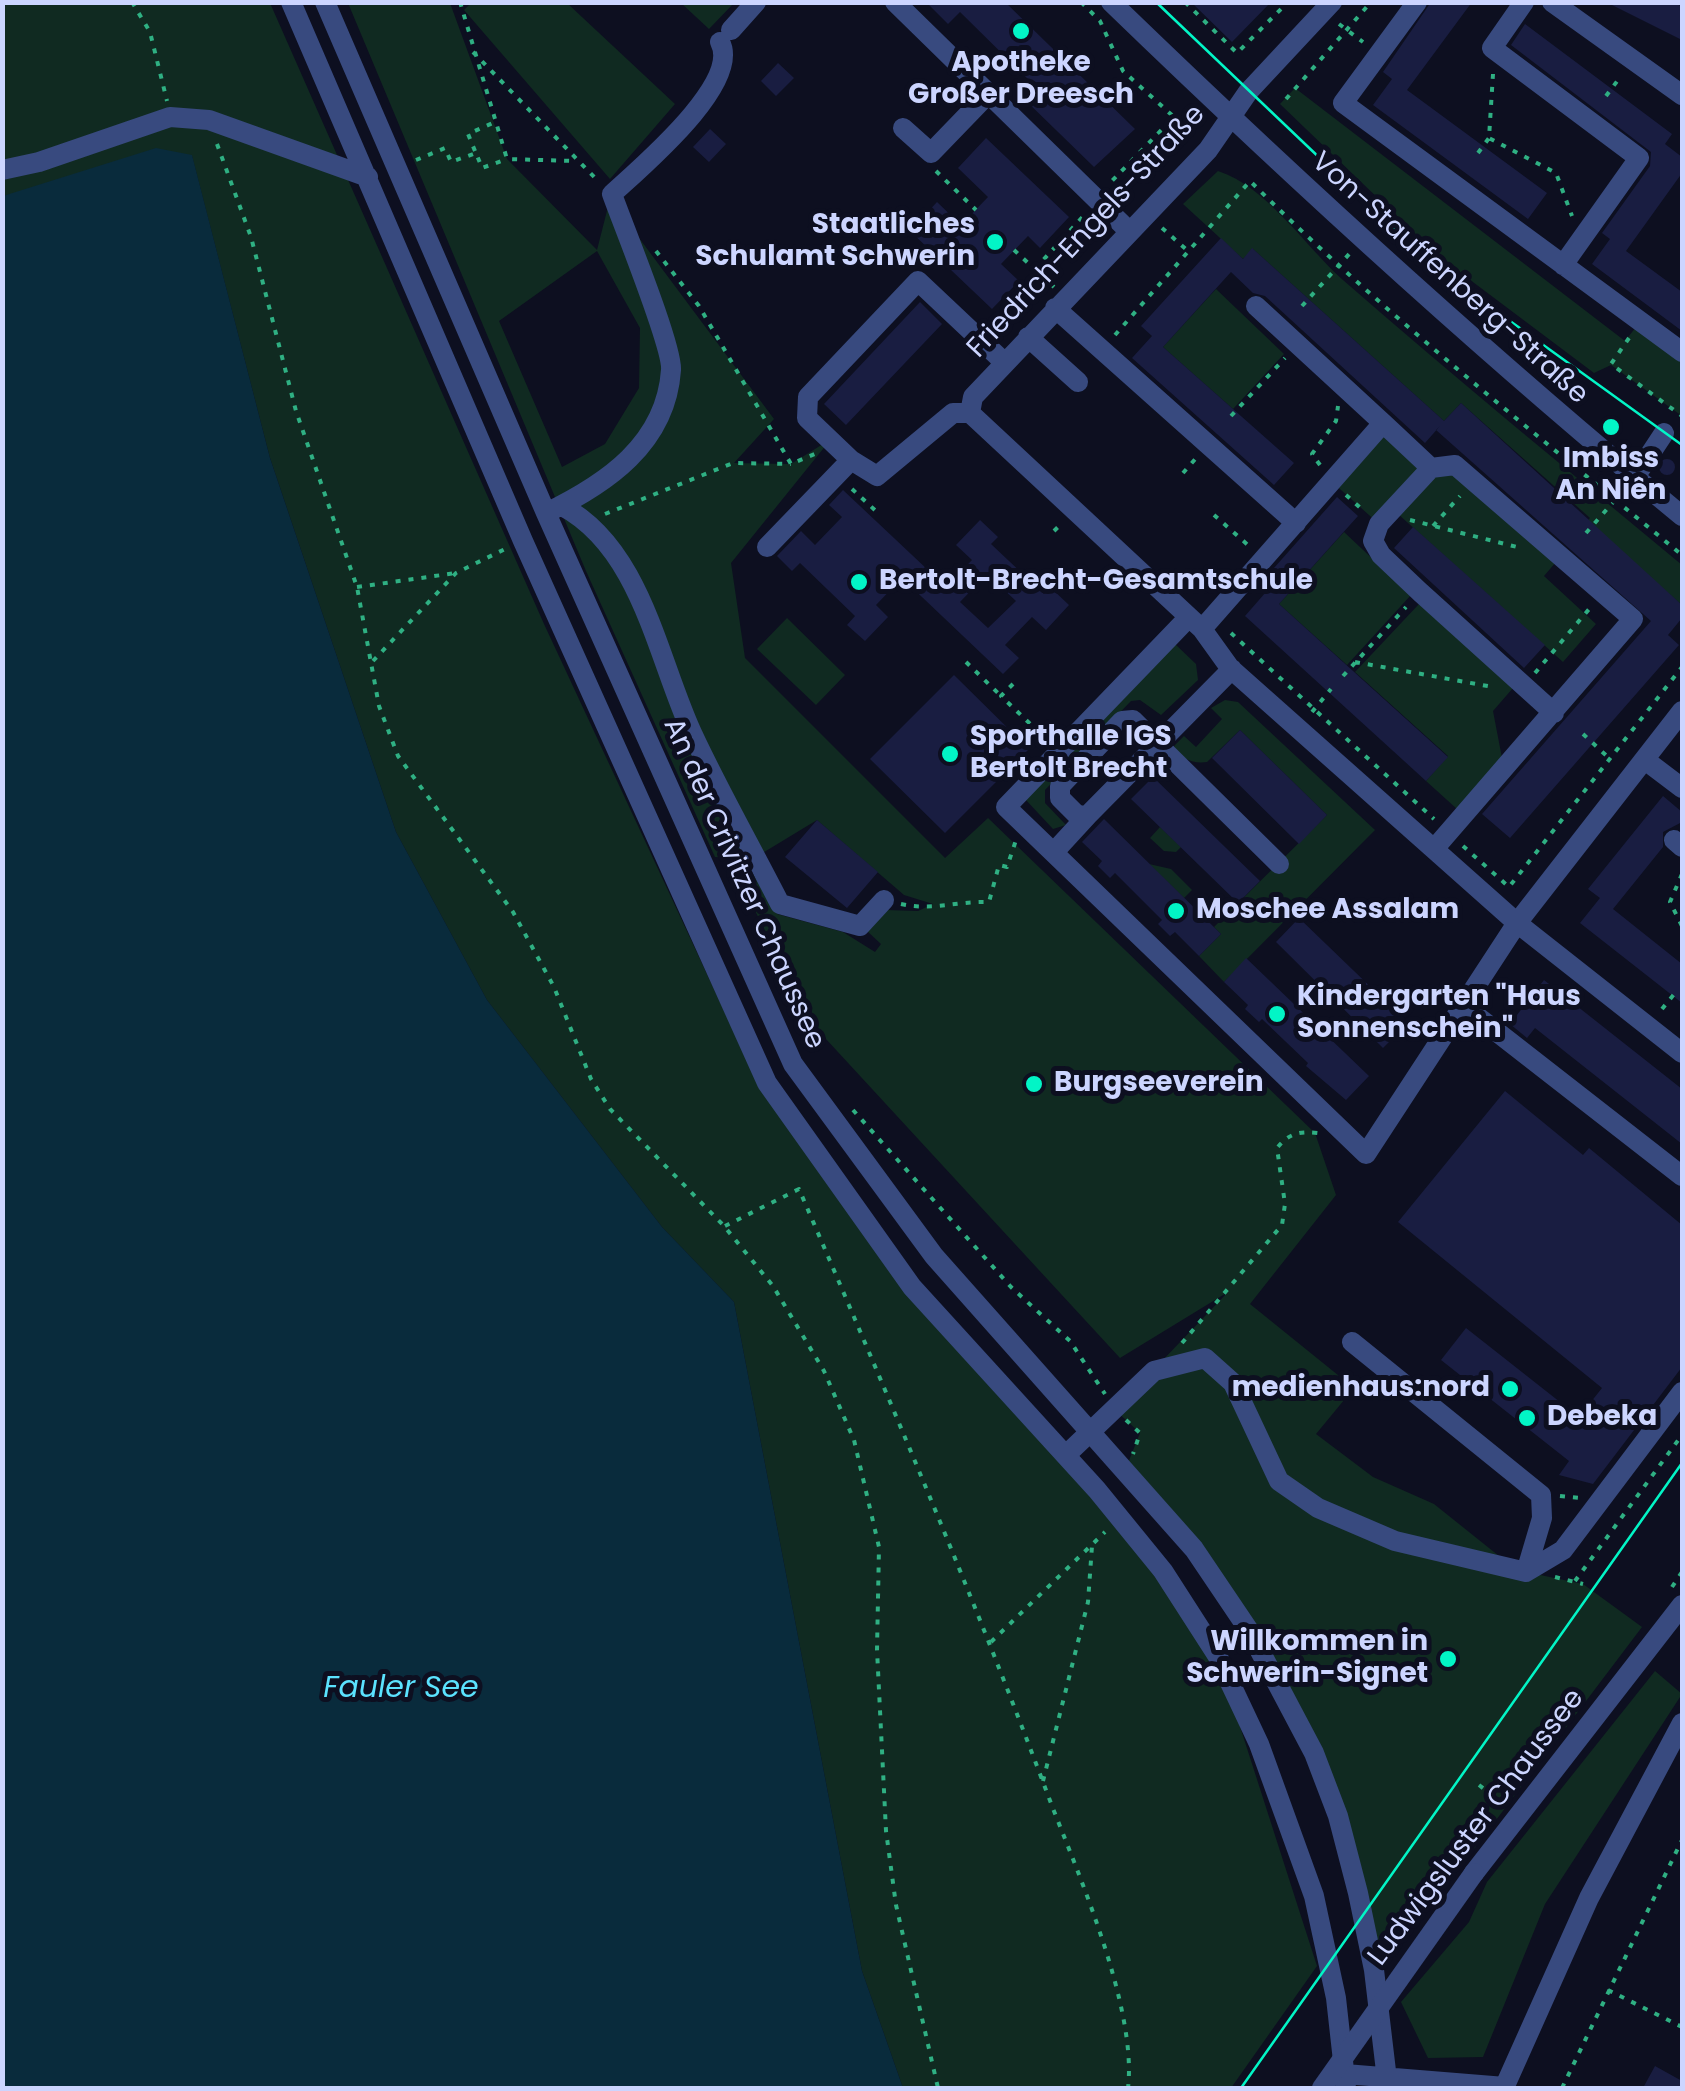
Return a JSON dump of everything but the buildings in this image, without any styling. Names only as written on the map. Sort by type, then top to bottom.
[{"type":"street","points":[[291,2],[522,540],[767,1083],[912,1287],[1066,1454],[1162,1571],[1217,1655],[1259,1744],[1314,1896],[1336,1998],[1345,2082],[1505,2088],[1589,1898],[1682,1723]]},
{"type":"street","name":"An der Crivitzer Chaussee","points":[[325,2],[554,509],[793,1064],[934,1256],[1194,1548],[1250,1632],[1314,1752],[1338,1816],[1358,1892],[1388,2083]]},
{"type":"street","points":[[554,509],[612,478],[639,451],[662,409],[672,366],[612,194],[710,94],[725,36],[756,2]]},
{"type":"street","points":[[895,2],[1129,230]]},
{"type":"street","name":"Von-Stauffenberg-Straße","points":[[1111,2],[1361,241],[1682,516]]},
{"type":"street","points":[[1417,2],[1343,102],[1682,352]]},
{"type":"street","points":[[1524,2],[1492,48],[1639,158],[1563,265]]},
{"type":"street","points":[[1552,2],[1682,95]]},
{"type":"street","name":"Friedrich-Engels-Straße","points":[[970,413],[974,396],[1208,150],[1256,81],[1327,7]]},
{"type":"street","points":[[903,128],[931,154],[988,94]]},
{"type":"street","points":[[2,170],[39,162],[170,118],[209,120],[368,177]]},
{"type":"street","points":[[844,468],[831,439],[806,418],[808,397],[918,281],[1005,363]]},
{"type":"street","points":[[1060,303],[1102,350],[1296,522]]},
{"type":"street","points":[[1256,306],[1431,468]]},
{"type":"street","points":[[1028,337],[1078,382]]},
{"type":"street","points":[[844,468],[877,476],[952,413],[970,413],[1201,621],[1232,670],[1517,923],[1682,1053]]},
{"type":"street","points":[[1384,423],[1264,559],[1006,807],[1366,1154],[1517,923],[1682,712]]},
{"type":"street","points":[[1635,477],[1664,432]]},
{"type":"street","points":[[1434,849],[1554,713],[1633,619],[1455,465],[1431,468],[1379,524],[1373,540],[1381,555],[1554,713]]},
{"type":"street","points":[[767,546],[844,468]]},
{"type":"street","points":[[1662,499],[1680,487]]},
{"type":"street","points":[[554,509],[590,521],[645,607],[692,731],[780,904],[860,926],[884,900]]},
{"type":"street","points":[[1054,852],[1232,670]]},
{"type":"street","points":[[1088,816],[1078,816],[1060,798],[1060,786],[1122,721],[1133,720],[1279,864]]},
{"type":"street","points":[[1645,760],[1682,788]]},
{"type":"street","points":[[1474,1014],[1682,1176]]},
{"type":"street","points":[[1352,1342],[1541,1495],[1542,1518],[1526,1572]]},
{"type":"street","points":[[1066,1454],[1154,1371],[1205,1358],[1234,1383],[1279,1482],[1318,1508],[1395,1541],[1526,1572],[1563,1550],[1605,1500],[1682,1392]]},
{"type":"street","name":"Ludwigsluster Chaussee","points":[[1322,2088],[1474,1873],[1678,1618]]},
{"type":"path","points":[[132,2],[150,32],[170,118]]},
{"type":"path","points":[[460,2],[493,123],[507,158]]},
{"type":"path","points":[[1035,270],[1096,198],[1174,117],[1123,70],[1100,20],[1080,2]]},
{"type":"path","points":[[1185,2],[1237,53],[1288,2]]},
{"type":"path","points":[[1286,98],[1371,2]]},
{"type":"path","points":[[1327,7],[1348,31],[1379,54]]},
{"type":"path","points":[[1478,153],[1490,138],[1495,101],[1492,48]]},
{"type":"path","points":[[474,52],[612,194]]},
{"type":"path","points":[[1606,96],[1632,60]]},
{"type":"path","points":[[209,120],[251,237],[296,411],[357,586],[380,706],[398,756],[512,912],[554,987],[591,1079],[610,1108],[724,1226],[773,1286],[824,1371],[854,1440],[870,1494],[878,1547],[886,1831],[896,1905],[938,2088]]},
{"type":"path","points":[[493,123],[468,134],[482,168],[507,158],[576,161]]},
{"type":"path","points":[[1490,138],[1556,173],[1581,239]]},
{"type":"path","points":[[414,160],[445,148],[452,162],[476,153]]},
{"type":"path","points":[[933,168],[976,210]]},
{"type":"path","points":[[1102,350],[1250,181],[1337,268],[1682,555]]},
{"type":"path","points":[[1146,214],[1188,252]]},
{"type":"path","points":[[1302,306],[1361,241]]},
{"type":"path","points":[[656,250],[699,306],[790,464]]},
{"type":"path","points":[[1014,250],[1060,303]]},
{"type":"path","points":[[1640,322],[1610,364],[1682,416]]},
{"type":"path","points":[[1232,416],[1298,344]]},
{"type":"path","points":[[1340,382],[1336,422],[1312,454],[1331,481],[1379,524],[1413,519],[1526,550]]},
{"type":"path","points":[[590,521],[733,463],[790,464],[819,452],[831,439]]},
{"type":"path","points":[[844,468],[877,512]]},
{"type":"path","points":[[1586,533],[1635,477]]},
{"type":"path","points":[[1433,526],[1474,481]]},
{"type":"path","points":[[1214,515],[1264,559]]},
{"type":"path","points":[[357,586],[456,573],[522,540]]},
{"type":"path","points":[[373,661],[456,573]]},
{"type":"path","points":[[1343,676],[1420,592]]},
{"type":"path","points":[[1524,686],[1602,593]]},
{"type":"path","points":[[1201,621],[1313,710],[1509,887],[1682,667]]},
{"type":"path","points":[[966,662],[1060,751]]},
{"type":"path","points":[[1355,662],[1498,687]]},
{"type":"path","points":[[1000,696],[1014,684]]},
{"type":"path","points":[[1299,728],[1332,689]]},
{"type":"path","points":[[1582,734],[1610,759]]},
{"type":"path","points":[[884,900],[930,910],[968,901],[989,902],[999,865],[1007,867],[1015,843]]},
{"type":"path","points":[[1682,874],[1670,902],[1682,926]]},
{"type":"path","points":[[1662,1009],[1675,993]]},
{"type":"path","points":[[851,1108],[1011,1287],[1070,1341],[1115,1410]]},
{"type":"path","points":[[1180,1345],[1282,1225],[1285,1204],[1277,1148],[1286,1138],[1300,1132],[1326,1135]]},
{"type":"path","points":[[724,1226],[799,1188],[991,1642],[1102,1938],[1131,2061],[1128,2088]]},
{"type":"path","points":[[1574,1581],[1682,1436]]},
{"type":"path","points":[[1541,1495],[1605,1500]]},
{"type":"path","points":[[991,1642],[1105,1532]]},
{"type":"path","points":[[1043,1781],[1088,1602],[1092,1546]]},
{"type":"path","points":[[1479,1784],[1505,1806]]},
{"type":"path","points":[[1562,2088],[1682,1840]]},
{"type":"path","points":[[1608,1990],[1682,2027]]},
{"type":"green space","points":[[2,3],[270,3],[544,624],[733,1030],[912,1287],[1066,1455],[1217,1655],[1317,1966],[1231,2088],[903,2088],[862,1971],[734,1302],[662,1227],[487,1000],[396,832],[270,458],[192,156],[3,196]]},
{"type":"green space","points":[[348,3],[450,3],[507,159],[597,250],[610,199],[774,419],[734,463],[791,464],[831,439],[731,563],[745,658],[945,858],[988,818],[1315,1133],[1336,1195],[1250,1304],[1354,1388],[1316,1434],[1373,1477],[1434,1504],[1509,1564],[1526,1572],[1583,1584],[1642,1627],[1462,1865],[1374,1970],[1338,1816],[1250,1632],[1126,1468],[1140,1433],[1115,1410],[1228,1292],[1120,1358],[814,1026],[728,858],[715,857],[586,571]],"holes":[[[597,251],[640,328],[639,388],[605,444],[562,467],[499,321]],[[817,820],[904,895],[933,904],[918,911],[886,910],[867,931],[881,944],[875,952],[843,932],[777,914],[756,857]]]},
{"type":"green space","points":[[471,3],[567,3],[675,104],[610,179],[464,10]]},
{"type":"green space","points":[[681,3],[734,3],[709,29]]},
{"type":"green space","points":[[1295,88],[1625,341],[1640,322],[1682,352],[1682,416],[1611,365],[1594,373],[1437,255],[1280,104]]},
{"type":"green space","points":[[1218,171],[1269,203],[1343,280],[1682,565],[1682,605],[1597,531],[1581,528],[1590,518],[1461,403],[1444,421],[1253,249],[1243,259],[1183,204]]},
{"type":"green space","points":[[1216,289],[1284,354],[1233,409],[1163,347]]},
{"type":"green space","points":[[1383,423],[1431,468],[1379,524],[1331,481]]},
{"type":"green space","points":[[1453,472],[1556,562],[1544,576],[1596,624],[1563,662],[1398,514],[1436,474]]},
{"type":"green space","points":[[1344,532],[1411,595],[1347,665],[1279,604]]},
{"type":"green space","points":[[1419,604],[1513,688],[1493,711],[1502,758],[1457,809],[1426,781],[1448,756],[1355,672]]},
{"type":"green space","points":[[787,618],[845,675],[816,705],[757,649]]},
{"type":"green space","points":[[1175,644],[1196,664],[1198,680],[1161,715],[1140,700],[1131,701],[1045,790],[1045,803],[1066,825],[1053,829],[1025,799]]},
{"type":"green space","points":[[1225,700],[1238,702],[1375,830],[1224,982],[1199,956],[1221,934],[1214,927],[1327,815],[1240,730],[1207,762],[1192,761],[1180,754],[1174,746],[1184,736],[1196,747],[1222,719],[1211,708]]},
{"type":"green space","points":[[1160,827],[1181,847],[1176,852],[1164,851],[1150,838]]},
{"type":"green space","points":[[1149,864],[1171,869],[1192,890],[1184,898]]},
{"type":"green space","points":[[1655,1671],[1682,1694],[1545,1904],[1483,2057],[1428,2058],[1401,2002],[1469,1922],[1487,1882]]},
{"type":"water","name":"Fauler See","points":[[156,148],[192,155],[270,458],[396,832],[487,1000],[662,1227],[734,1302],[862,1971],[903,2088],[3,2088],[3,196]]},
{"type":"tram line","points":[[1156,2],[1431,264],[1682,445]]},
{"type":"tram line","points":[[1241,2088],[1682,1463]]},
{"type":"place","name":"Apotheke Großer Dreesch","points":[[1021,31]]},
{"type":"place","name":"Staatliches Schulamt Schwerin","points":[[995,242]]},
{"type":"place","name":"Imbiss An Niên","points":[[1611,427]]},
{"type":"place","name":"Bertolt-Brecht-Gesamtschule","points":[[859,582]]},
{"type":"place","name":"Sporthalle IGS Bertolt Brecht","points":[[950,754]]},
{"type":"place","name":"Moschee Assalam","points":[[1176,911]]},
{"type":"place","name":"Kindergarten \"Haus Sonnenschein\"","points":[[1277,1014]]},
{"type":"place","name":"Burgseeverein","points":[[1034,1084]]},
{"type":"place","name":"medienhaus:nord","points":[[1510,1389]]},
{"type":"place","name":"Debeka","points":[[1527,1418]]},
{"type":"place","name":"Willkommen in Schwerin-Signet","points":[[1448,1659]]}]
